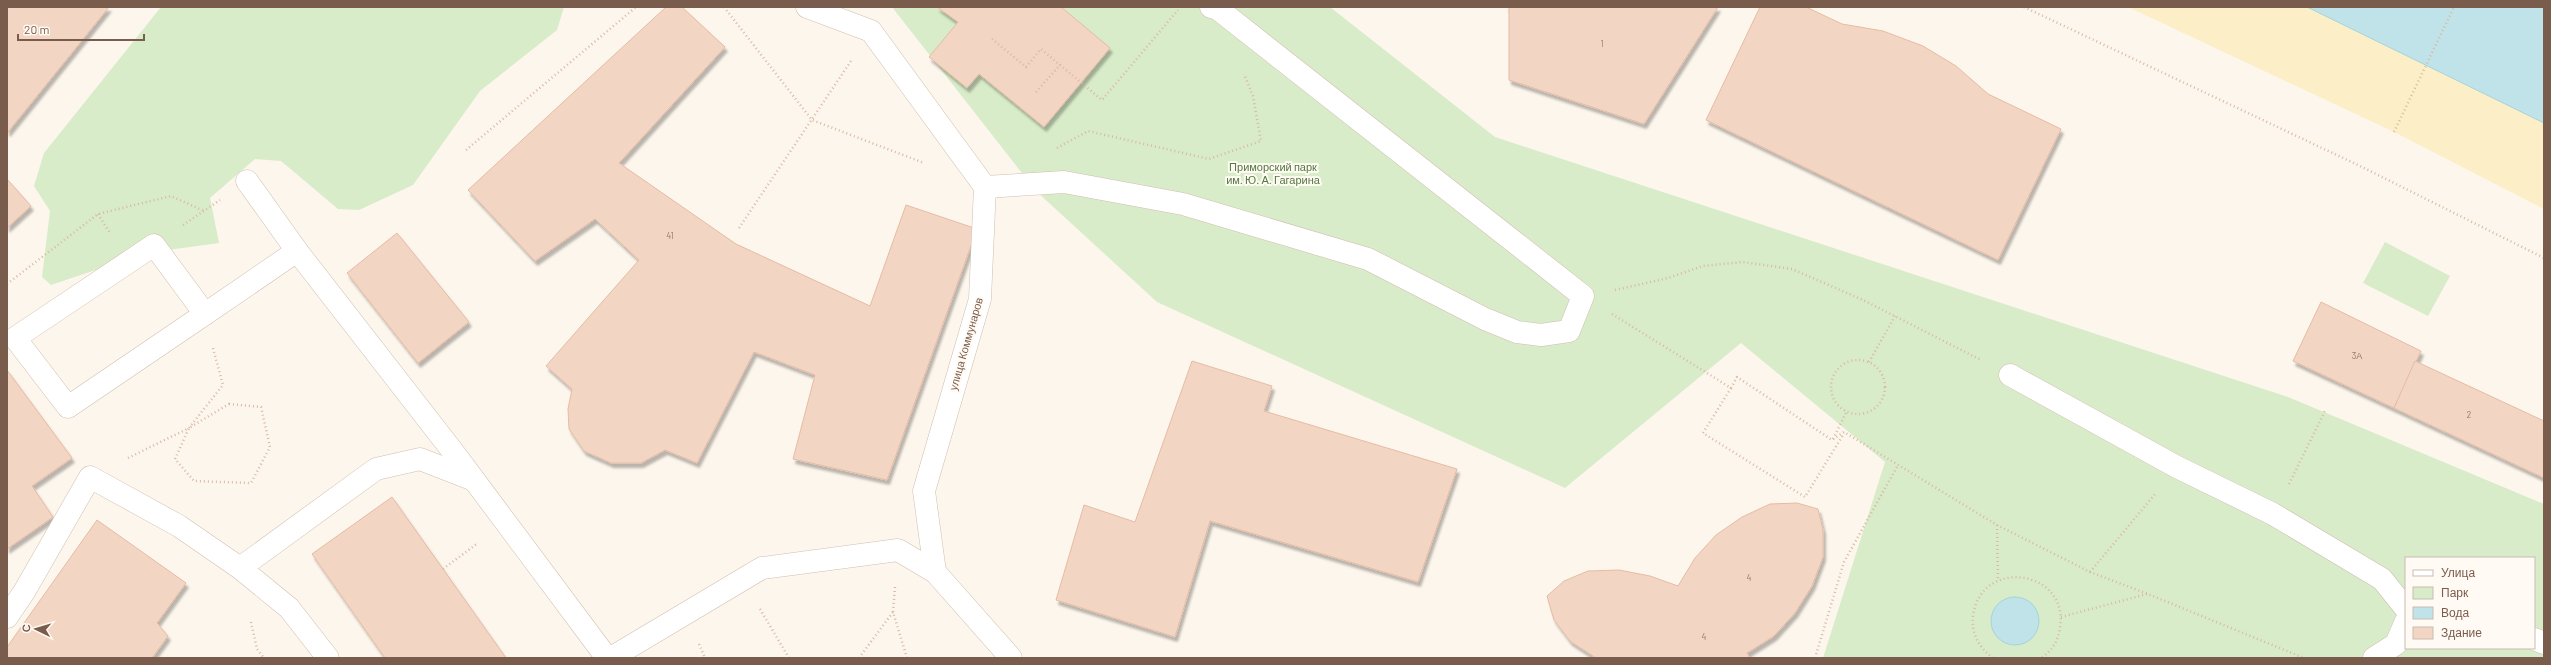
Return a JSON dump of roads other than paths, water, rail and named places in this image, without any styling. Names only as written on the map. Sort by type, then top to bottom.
[{"type":"street","points":[[807,7],[871,31],[985,187],[1064,182],[1183,204],[1368,259],[1485,319],[1517,332],[1541,335],[1570,331],[1583,296],[1218,9],[1211,7]]},
{"type":"street","points":[[247,181],[297,251],[474,480],[607,658]]},
{"type":"street","name":"улица Коммунаров","points":[[935,572],[924,491],[980,299],[985,187]]},
{"type":"street","points":[[199,317],[154,245],[11,334],[68,407],[297,251]]},
{"type":"street","points":[[2010,375],[2177,467],[2273,514],[2382,579],[2405,608]]},
{"type":"street","points":[[240,568],[376,469],[420,460],[474,480]]},
{"type":"street","points":[[7,617],[24,592],[90,477],[179,526],[240,568],[288,608],[328,658]]},
{"type":"street","points":[[611,658],[762,568],[898,550],[935,572],[1011,658]]},
{"type":"street","points":[[2374,658],[2396,644],[2405,623]]},
{"type":"water","points":[[2307,7],[2544,7],[2544,123]]},
{"type":"water","points":[[2010,597],[2020,597],[2032,604],[2039,616],[2039,626],[2032,638],[2020,645],[2010,645],[2002,641],[1995,634],[1991,626],[1991,616],[1995,608],[2002,601]]},
{"type":"park label","name":"Приморский парк им. Ю. А. Гагарина","points":[[1273,173]]}]
